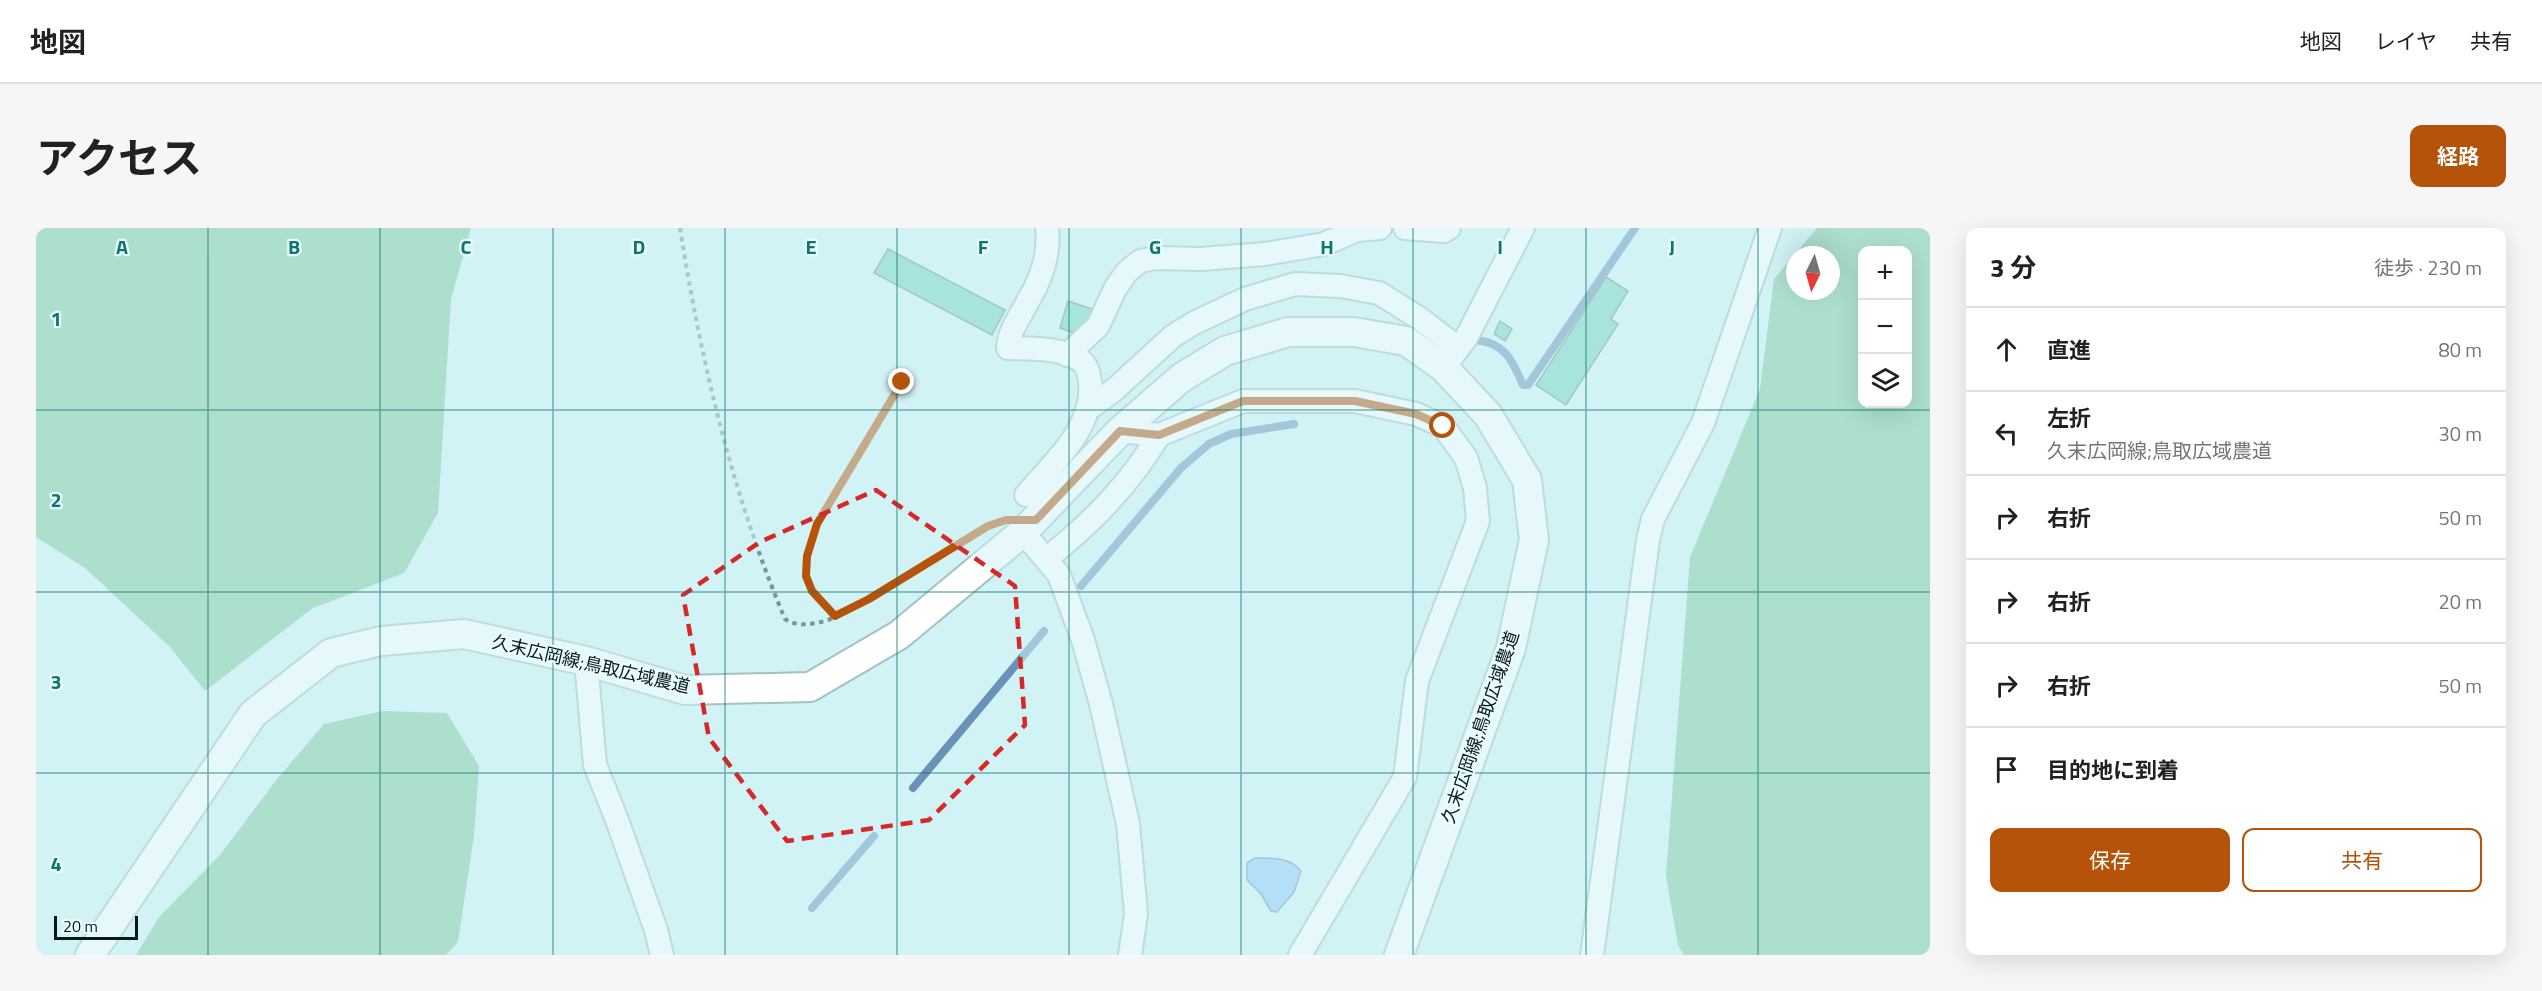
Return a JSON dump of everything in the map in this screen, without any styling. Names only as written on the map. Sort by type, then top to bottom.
[{"type":"street","points":[[1026,495],[1071,442],[1083,423],[1088,409],[1090,387],[1089,372],[1082,362],[1067,355],[1041,350],[1008,348],[1008,336],[1030,298],[1047,256],[1047,228]]},
{"type":"street","points":[[1067,355],[1098,326],[1115,289],[1126,273],[1140,261],[1156,258],[1201,259],[1265,254],[1324,244],[1357,230],[1380,228]]},
{"type":"street","points":[[1405,228],[1444,231],[1449,228]]},
{"type":"street","points":[[1088,409],[1114,390],[1173,336],[1194,323],[1245,298],[1295,284],[1340,286],[1379,293],[1419,318],[1451,358],[1486,302],[1523,228]]},
{"type":"street","points":[[1592,955],[1648,540],[1653,519],[1702,423],[1770,228]]},
{"type":"street","name":"久末広岡線;鳥取広域農道","points":[[90,955],[254,714],[331,653],[381,641],[464,634],[586,662],[685,690],[810,687],[899,635],[1023,532],[1120,431],[1182,378],[1225,351],[1288,332],[1354,332],[1406,341],[1451,358],[1527,480],[1534,540],[1511,648],[1399,955]]},
{"type":"street","points":[[1120,431],[1159,435],[1243,401],[1355,401],[1416,414],[1443,426],[1466,458],[1475,488],[1478,521],[1416,681],[1405,777],[1300,955]]},
{"type":"street","points":[[1046,559],[1079,533],[1113,498],[1144,460],[1159,435]]},
{"type":"street","points":[[1023,532],[1059,575],[1083,640],[1101,704],[1128,824],[1136,914],[1130,955]]},
{"type":"street","points":[[586,662],[595,765],[656,930],[662,955]]},
{"type":"path","points":[[680,228],[696,325],[718,418],[736,481],[785,619],[803,624],[822,622],[869,599],[978,532]]},
{"type":"path","points":[[835,616],[812,591],[806,576],[807,556],[817,524],[902,382]]},
{"type":"highlighted area","points":[[876,490],[1015,586],[1025,725],[929,820],[787,841],[709,738],[683,595],[760,542]]},
{"type":"green space","points":[[36,228],[471,228],[451,299],[438,513],[404,573],[313,608],[205,691],[170,647],[85,568],[36,537]]},
{"type":"green space","points":[[1817,228],[1930,228],[1930,955],[1684,955],[1678,945],[1666,876],[1690,557],[1760,389],[1774,279],[1786,265],[1786,300],[1840,300],[1840,246],[1802,246]]},
{"type":"green space","points":[[383,711],[447,713],[479,766],[474,835],[458,942],[446,955],[136,955],[159,917],[220,855],[278,778],[324,724]]},
{"type":"water","points":[[1255,858],[1274,858],[1286,861],[1297,866],[1301,871],[1294,892],[1277,912],[1271,911],[1261,894],[1247,880],[1247,863]]},
{"type":"building","points":[[888,249],[1005,310],[992,335],[874,273]]},
{"type":"building","points":[[1606,277],[1628,291],[1611,319],[1618,324],[1566,405],[1536,385]]},
{"type":"building","points":[[1068,301],[1092,309],[1083,336],[1060,328]]},
{"type":"building","points":[[1500,321],[1512,329],[1505,341],[1494,334]]},
{"type":"waterway","points":[[1474,340],[1484,341],[1500,348],[1511,360],[1523,385],[1528,385],[1635,228]]},
{"type":"waterway","points":[[1081,586],[1181,468],[1209,444],[1231,434],[1294,424]]},
{"type":"waterway","points":[[913,788],[1044,631]]},
{"type":"waterway","points":[[812,908],[874,836]]},
{"type":"route","points":[[902,382],[817,524],[807,556],[806,576],[812,591],[835,616],[869,599],[988,526],[1006,520],[1036,520],[1120,431],[1159,435],[1243,401],[1355,401],[1416,414],[1443,426]]}]
